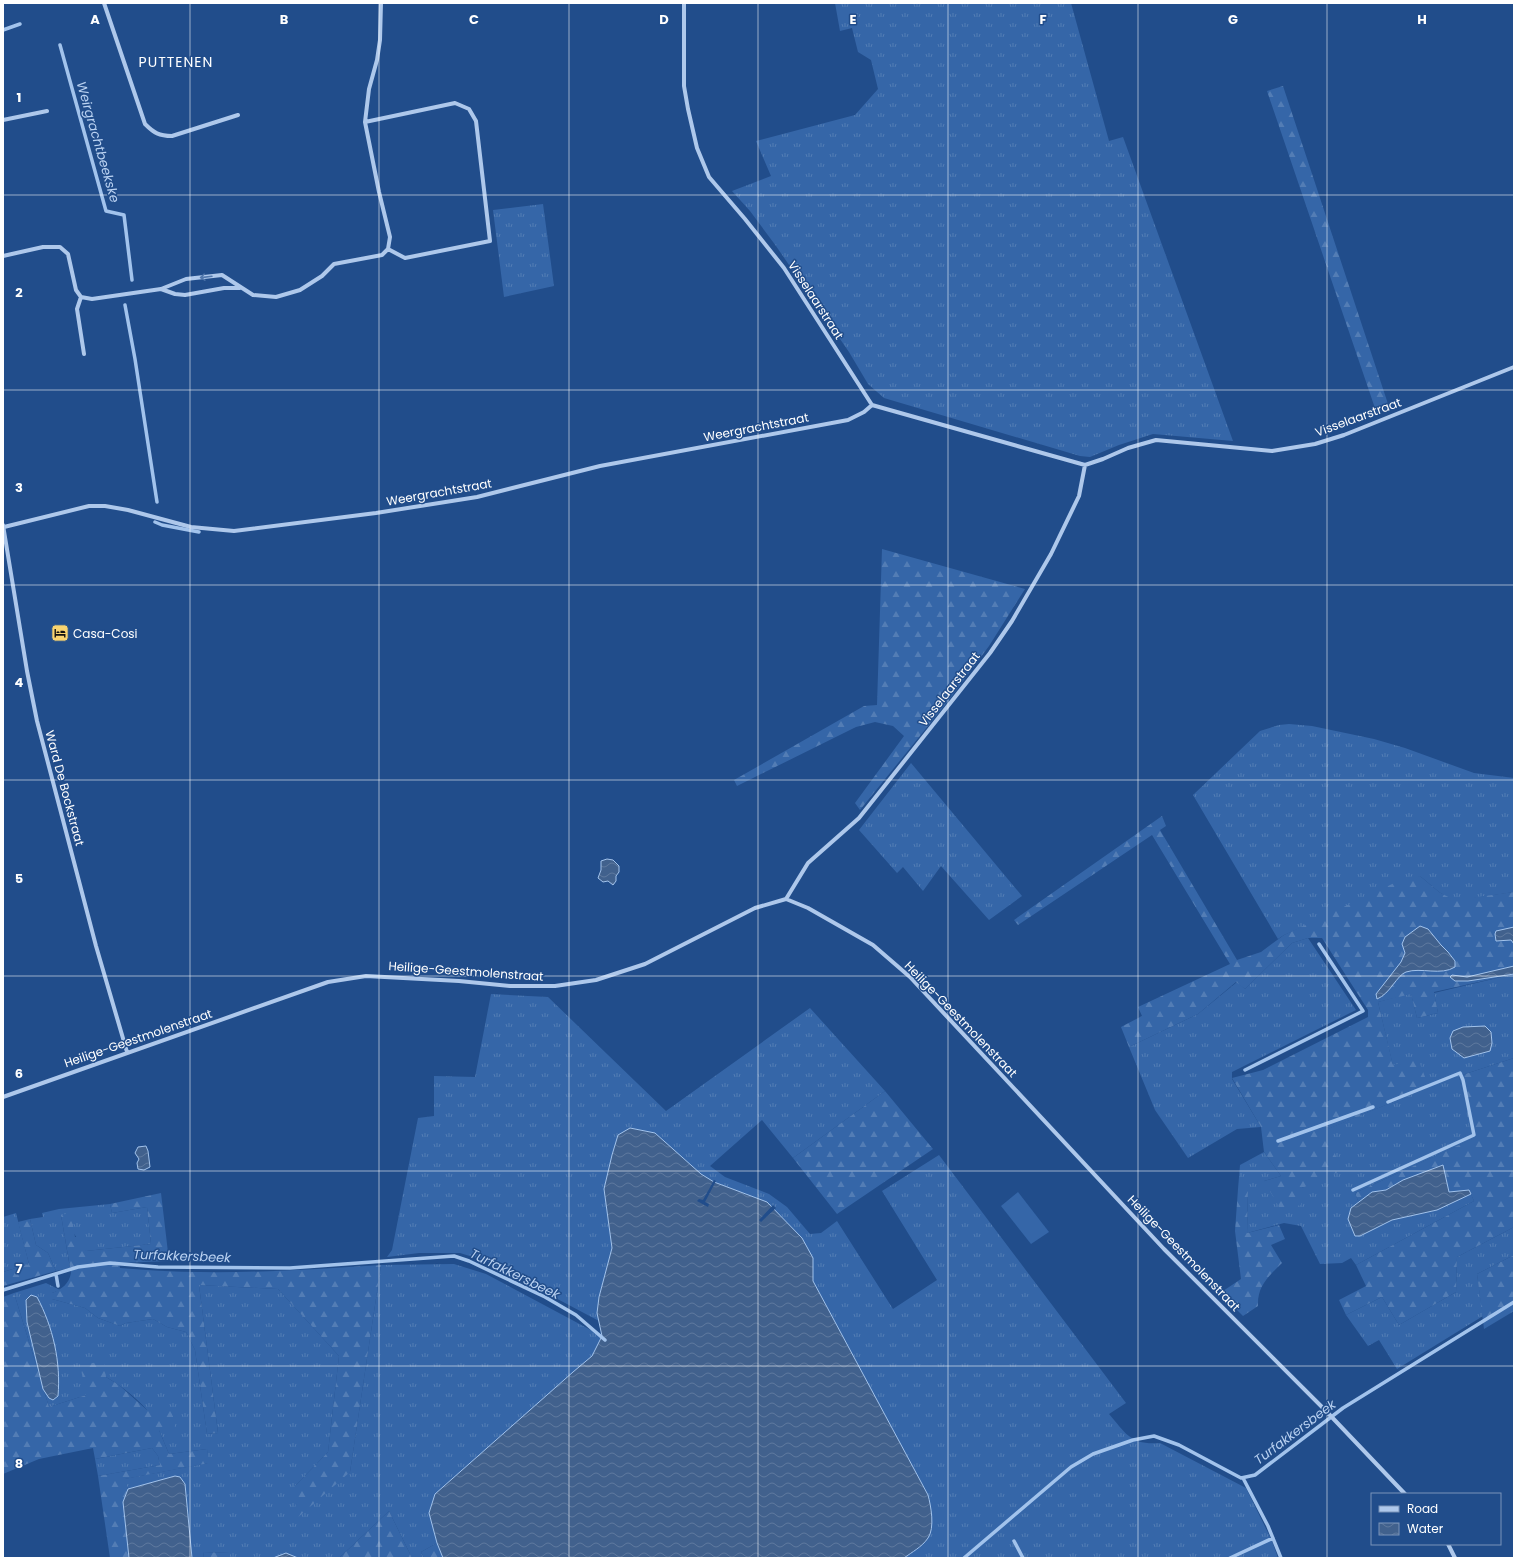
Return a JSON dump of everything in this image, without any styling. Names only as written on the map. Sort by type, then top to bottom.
[{"type":"street","points":[[104,3],[145,124],[154,133],[163,136],[172,136],[238,115]]},
{"type":"street","points":[[3,256],[43,247],[60,246],[68,254],[76,290],[81,297],[92,299],[161,289],[186,279],[222,275],[253,295],[276,297],[300,290],[322,276],[334,264],[382,255],[388,249],[390,237],[365,122],[369,89],[377,60],[380,40],[381,3]]},
{"type":"street","name":"Visselaarstraat","points":[[684,3],[684,86],[698,148],[709,177],[745,218],[784,268],[872,405]]},
{"type":"street","points":[[365,122],[455,103],[469,109],[476,121],[490,241],[405,258],[388,249]]},
{"type":"street","points":[[3,120],[47,111]]},
{"type":"street","points":[[161,289],[175,294],[185,294],[224,288],[240,288]]},
{"type":"street","points":[[81,297],[77,309],[84,354]]},
{"type":"street","name":"Visselaarstraat","points":[[786,899],[808,863],[859,818],[990,653],[1012,621],[1051,554],[1079,496],[1085,465],[1128,448],[1156,440],[1272,451],[1315,444],[1344,436],[1514,367]]},
{"type":"street","points":[[872,405],[1085,465]]},
{"type":"street","name":"Weergrachtstraat","points":[[4,526],[89,506],[105,506],[128,510],[191,527],[234,531],[376,514],[477,497],[600,466],[848,420],[864,412],[872,405]]},
{"type":"street","name":"Ward De Bockstraat","points":[[4,526],[27,671],[37,721],[96,946],[127,1052]]},
{"type":"street","name":"Heilige-Geestmolenstraat","points":[[3,1097],[328,982],[366,976],[459,980],[510,986],[555,986],[596,980],[645,964],[754,908],[786,899],[808,908],[873,945],[910,978],[1164,1249],[1335,1420],[1404,1493]]},
{"type":"street","points":[[1448,1545],[1454,1558]]},
{"type":"green space","points":[[835,3],[1071,3],[1109,141],[1123,137],[1233,441],[1153,434],[1119,445],[1090,457],[1080,456],[884,398],[868,384],[849,352],[776,246],[750,211],[732,191],[771,176],[756,141],[855,115],[878,89],[871,60],[858,52],[852,28],[840,31]]},
{"type":"green space","points":[[1283,86],[1389,407],[1377,414],[1267,91]]},
{"type":"green space","points":[[543,204],[554,286],[504,297],[493,210]]},
{"type":"green space","points":[[882,549],[1025,589],[989,646],[949,700],[860,810],[855,803],[904,736],[893,726],[875,722],[856,727],[737,786],[734,780],[864,706],[877,705]]},
{"type":"green space","points":[[1289,724],[1312,726],[1374,739],[1405,748],[1474,773],[1514,778],[1514,892],[1454,901],[1439,892],[1420,876],[1284,935],[1278,939],[1193,795],[1260,731],[1279,725]]},
{"type":"green space","points":[[911,763],[1022,896],[989,920],[941,866],[923,891],[903,867],[897,873],[859,830]]},
{"type":"green space","points":[[1162,816],[1166,826],[1160,830],[1237,960],[1261,952],[1284,935],[1407,877],[1420,876],[1439,892],[1454,900],[1514,892],[1514,974],[1434,992],[1438,1013],[1417,1018],[1411,994],[1378,1002],[1393,1065],[1418,1059],[1429,1087],[1326,1130],[1341,1170],[1331,1176],[1302,1188],[1301,1205],[1281,1210],[1264,1181],[1281,1176],[1264,1152],[1261,1127],[1232,1078],[1263,1070],[1368,1017],[1368,1010],[1322,938],[1308,938],[1292,943],[1245,989],[1236,982],[1198,1014],[1129,1047],[1121,1027],[1142,1016],[1138,1007],[1230,964],[1152,835],[1018,925],[1014,920]]},
{"type":"green space","points":[[1308,938],[1356,1010],[1232,1072],[1232,1079],[1261,1127],[1237,1129],[1188,1158],[1155,1110],[1129,1047],[1198,1014],[1237,982],[1245,989],[1292,943]]},
{"type":"green space","points":[[1514,974],[1514,1058],[1459,1076],[1473,1139],[1355,1193],[1359,1203],[1351,1208],[1360,1236],[1392,1220],[1437,1210],[1471,1194],[1474,1201],[1356,1265],[1351,1258],[1342,1263],[1320,1264],[1301,1226],[1284,1223],[1247,1233],[1248,1189],[1238,1189],[1240,1165],[1264,1152],[1281,1176],[1264,1181],[1302,1188],[1313,1182],[1325,1130],[1429,1087],[1393,1066],[1378,1002],[1411,993],[1417,1018],[1438,1013],[1434,993]]},
{"type":"green space","points":[[491,994],[548,997],[666,1111],[810,1008],[885,1091],[793,1158],[762,1120],[710,1166],[725,1177],[769,1194],[787,1207],[810,1234],[821,1233],[837,1221],[893,1309],[937,1280],[882,1191],[939,1155],[1126,1403],[1109,1414],[1130,1437],[1142,1442],[1160,1443],[1246,1488],[1272,1541],[1278,1558],[904,1558],[920,1547],[928,1495],[813,1281],[813,1258],[767,1202],[714,1182],[701,1174],[682,1157],[618,1135],[604,1189],[612,1248],[599,1297],[597,1313],[599,1321],[486,1261],[460,1253],[419,1253],[387,1257],[392,1250],[418,1118],[434,1116],[434,1076],[475,1077]]},
{"type":"green space","points":[[1514,1058],[1514,1227],[1457,1257],[1456,1292],[1399,1325],[1382,1297],[1346,1315],[1339,1300],[1366,1286],[1356,1265],[1474,1201],[1469,1190],[1449,1192],[1442,1165],[1403,1180],[1386,1190],[1372,1192],[1359,1203],[1355,1193],[1472,1139],[1459,1076]]},
{"type":"green space","points":[[885,1091],[933,1149],[837,1214],[793,1158]]},
{"type":"green space","points":[[1238,1189],[1248,1189],[1247,1233],[1279,1225],[1285,1239],[1271,1245],[1282,1263],[1268,1277],[1262,1287],[1258,1299],[1258,1306],[1243,1316],[1220,1293],[1241,1279],[1235,1231]]},
{"type":"green space","points":[[1018,1192],[1049,1232],[1031,1244],[1001,1206]]},
{"type":"green space","points":[[161,1193],[169,1261],[119,1263],[120,1268],[185,1272],[250,1272],[381,1265],[350,1472],[296,1519],[295,1486],[328,1452],[339,1356],[278,1289],[199,1285],[218,1433],[207,1434],[195,1350],[186,1332],[167,1327],[153,1319],[126,1323],[120,1326],[98,1318],[85,1308],[52,1299],[52,1293],[64,1286],[69,1280],[71,1273],[61,1215],[71,1213],[75,1237],[83,1237],[86,1251],[151,1244],[147,1207],[112,1213],[110,1204]]},
{"type":"green space","points":[[110,1204],[112,1213],[147,1207],[151,1244],[86,1251],[61,1215],[70,1268],[56,1271],[48,1253],[36,1245],[30,1219],[43,1217],[42,1213],[59,1209]]},
{"type":"green space","points":[[16,1213],[29,1264],[3,1272],[3,1217]]},
{"type":"green space","points":[[30,1219],[36,1245],[48,1253],[56,1271],[3,1286],[3,1272],[29,1264],[18,1222]]},
{"type":"green space","points":[[1514,1227],[1514,1255],[1477,1274],[1483,1316],[1397,1369],[1379,1340],[1368,1346],[1346,1315],[1382,1297],[1399,1325],[1456,1292],[1457,1257]]},
{"type":"green space","points":[[1514,1255],[1514,1311],[1484,1329],[1477,1274]]},
{"type":"green space","points":[[454,1264],[486,1274],[602,1336],[592,1357],[435,1494],[429,1513],[437,1543],[421,1552],[424,1558],[412,1558],[389,1511],[339,1558],[230,1558],[230,1553],[203,1552],[204,1558],[192,1558],[185,1483],[175,1476],[128,1489],[124,1479],[208,1463],[207,1449],[169,1454],[157,1426],[147,1410],[128,1392],[106,1377],[86,1395],[49,1407],[14,1293],[46,1283],[60,1290],[52,1293],[52,1299],[85,1308],[98,1318],[120,1326],[126,1323],[153,1319],[167,1327],[186,1332],[195,1350],[207,1434],[218,1433],[199,1285],[278,1289],[339,1356],[328,1452],[295,1486],[350,1472],[381,1265]]},
{"type":"green space","points":[[14,1293],[49,1407],[86,1395],[80,1364],[104,1362],[106,1377],[119,1385],[147,1410],[172,1411],[175,1428],[159,1430],[169,1454],[207,1449],[209,1463],[125,1479],[128,1489],[123,1502],[129,1558],[110,1558],[98,1476],[160,1465],[158,1456],[152,1448],[95,1459],[93,1448],[39,1459],[3,1474],[3,1297]]},
{"type":"green space","points":[[152,1448],[158,1456],[160,1465],[98,1476],[95,1459]]},
{"type":"green space","points":[[389,1511],[412,1558],[339,1558]]},
{"type":"green space","points":[[437,1543],[443,1558],[424,1558],[421,1552]]},
{"type":"green space","points":[[203,1552],[230,1553],[230,1558],[204,1558]]},
{"type":"water","points":[[607,859],[613,860],[619,866],[619,872],[613,885],[608,881],[603,882],[598,878],[601,870],[601,861]]},
{"type":"water","points":[[1420,926],[1428,929],[1448,952],[1455,961],[1455,967],[1444,971],[1418,970],[1406,972],[1382,997],[1377,999],[1376,994],[1401,962],[1405,953],[1402,944],[1405,937]]},
{"type":"water","points":[[1514,927],[1514,944],[1511,940],[1496,941],[1496,931]]},
{"type":"water","points":[[1514,966],[1514,974],[1468,981],[1455,981],[1450,977],[1452,975],[1467,977]]},
{"type":"water","points":[[1485,1026],[1491,1032],[1492,1043],[1490,1051],[1464,1058],[1452,1049],[1450,1038],[1453,1031],[1463,1027]]},
{"type":"water","points":[[630,1128],[655,1133],[701,1174],[714,1182],[767,1202],[802,1238],[813,1258],[813,1281],[928,1495],[932,1517],[930,1534],[923,1544],[904,1558],[443,1558],[437,1543],[429,1513],[435,1494],[592,1356],[602,1336],[597,1313],[599,1297],[612,1248],[604,1189],[618,1135]]},
{"type":"water","points":[[146,1146],[150,1167],[144,1170],[138,1169],[137,1163],[139,1159],[135,1153],[138,1147]]},
{"type":"water","points":[[1443,1165],[1449,1192],[1469,1190],[1471,1194],[1437,1210],[1392,1220],[1360,1236],[1355,1236],[1348,1219],[1351,1208],[1372,1192],[1386,1190],[1403,1180]]},
{"type":"water","points":[[31,1295],[37,1297],[43,1308],[55,1345],[59,1383],[58,1396],[53,1400],[49,1398],[43,1389],[27,1322],[26,1300]]},
{"type":"water","points":[[175,1476],[180,1477],[185,1484],[192,1558],[129,1558],[123,1502],[128,1489]]},
{"type":"water","points":[[286,1553],[298,1558],[273,1558]]},
{"type":"pier","points":[[714,1180],[716,1181],[705,1202],[709,1204],[708,1207],[697,1201],[699,1199],[703,1200]]},
{"type":"pier","points":[[773,1205],[776,1208],[761,1222],[759,1220]]},
{"type":"waterway","name":"Weirgrachtbeekske","points":[[3,30],[20,24]]},
{"type":"waterway","name":"Weirgrachtbeekske","points":[[60,45],[106,211],[124,215],[132,280]]},
{"type":"waterway","name":"Weirgrachtbeekske","points":[[125,305],[135,359],[157,502]]},
{"type":"waterway","name":"Weirgrachtbeekske","points":[[155,522],[162,525],[199,532]]},
{"type":"waterway","points":[[1245,1070],[1363,1011],[1319,944]]},
{"type":"waterway","points":[[1353,1190],[1474,1135],[1463,1080],[1460,1073],[1388,1102]]},
{"type":"waterway","points":[[1278,1141],[1373,1107]]},
{"type":"waterway","name":"Turfakkersbeek","points":[[3,1290],[78,1267],[110,1263],[158,1267],[290,1268],[454,1256],[469,1261],[545,1297],[576,1315],[605,1340]]},
{"type":"waterway","points":[[56,1274],[58,1286]]},
{"type":"waterway","name":"Turfakkersbeek","points":[[964,1558],[1071,1467],[1093,1454],[1133,1440],[1154,1436],[1179,1445],[1241,1478],[1255,1475],[1343,1408],[1514,1302]]},
{"type":"waterway","points":[[1243,1478],[1268,1526],[1281,1558]]},
{"type":"waterway","points":[[1230,1558],[1273,1538]]},
{"type":"waterway","points":[[1014,1541],[1023,1558]]},
{"type":"place","name":"Casa-Cosi","points":[[60,633]]},
{"type":"district","name":"PUTTENEN","points":[[176,62]]}]
